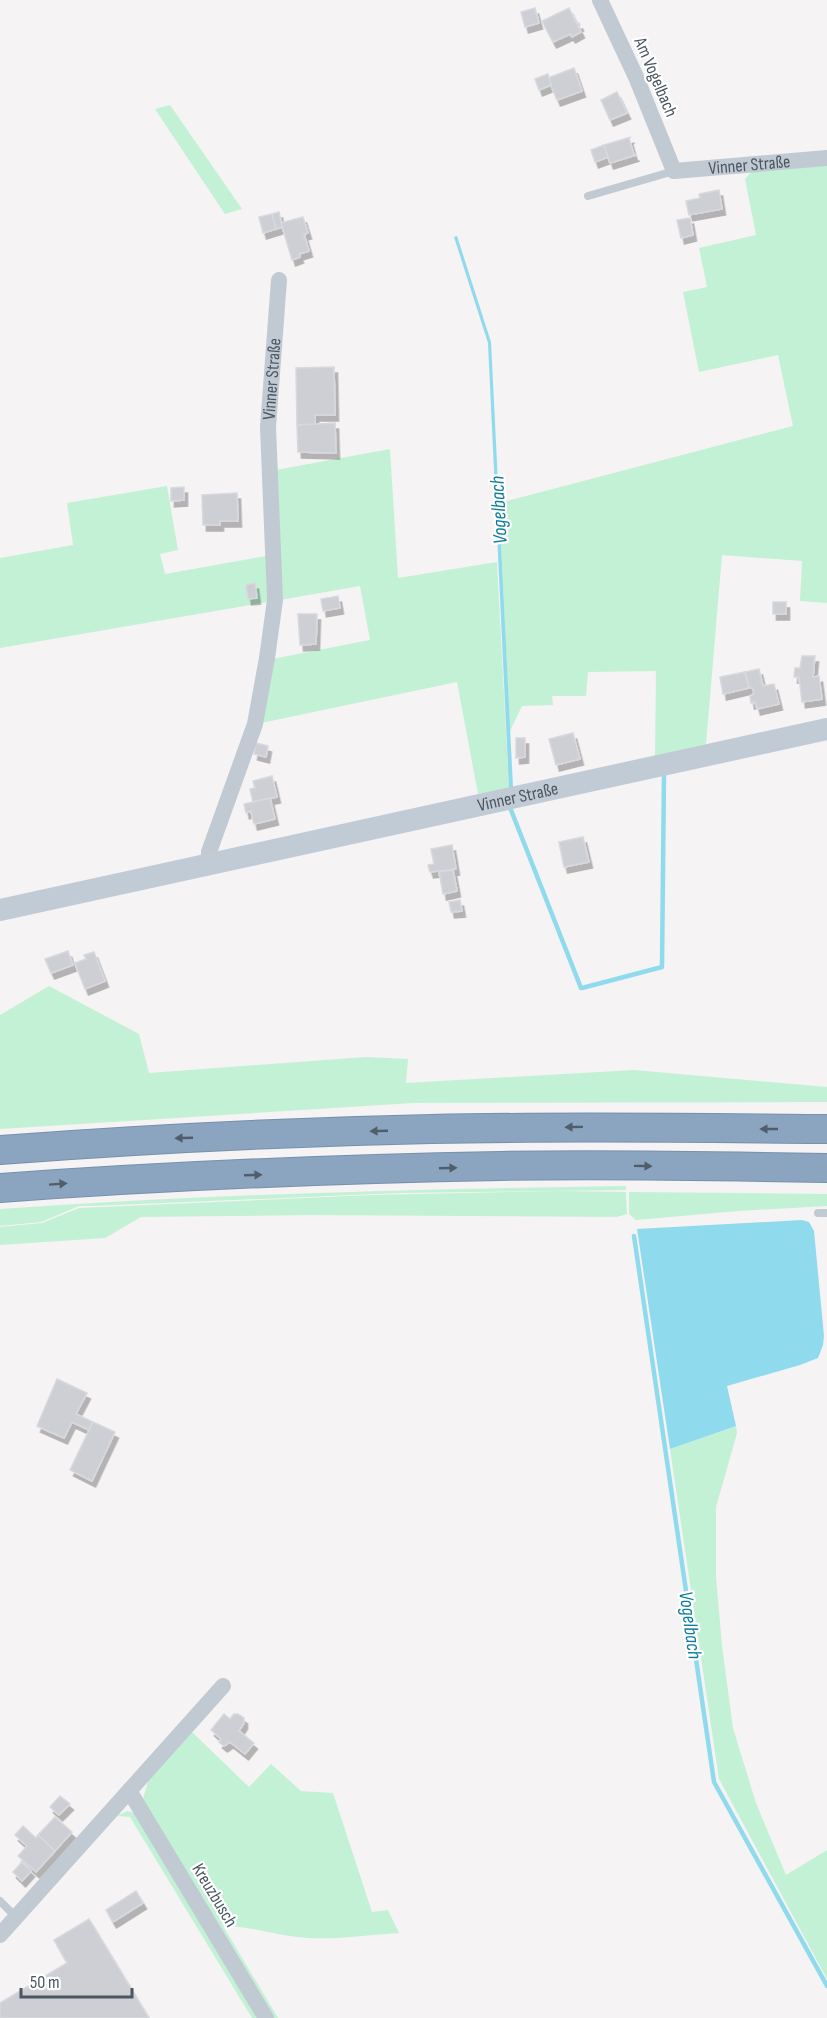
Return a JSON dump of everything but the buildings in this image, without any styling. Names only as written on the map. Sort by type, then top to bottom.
[{"type":"highway","points":[[0,1150],[152,1140],[431,1129],[603,1127],[827,1129]]},
{"type":"highway","points":[[0,1188],[180,1177],[471,1167],[624,1165],[827,1168]]},
{"type":"street","name":"Am Vogelbach","points":[[600,0],[636,77],[674,171]]},
{"type":"street","name":"Vinner Straße","points":[[674,171],[827,158]]},
{"type":"street","name":"Vinner Straße","points":[[209,864],[210,852],[255,724],[275,600],[268,427],[279,280]]},
{"type":"street","name":"Vinner Straße","points":[[0,910],[827,729]]},
{"type":"street","points":[[0,1935],[223,1686]]},
{"type":"street","name":"Kreuzbusch","points":[[130,1792],[266,2018]]},
{"type":"lane","points":[[588,196],[674,171]]},
{"type":"lane","points":[[0,1901],[16,1917]]},
{"type":"green space","points":[[170,105],[242,209],[225,214],[155,109]]},
{"type":"green space","points":[[827,163],[827,603],[800,601],[802,561],[722,555],[706,744],[655,756],[656,671],[588,672],[586,696],[552,696],[553,705],[522,706],[510,731],[499,503],[793,426],[778,355],[699,372],[683,292],[707,287],[699,248],[756,235],[745,179],[753,170]]},
{"type":"green space","points":[[390,449],[398,578],[497,562],[509,788],[478,794],[457,682],[261,723],[272,659],[370,640],[360,586],[280,600],[276,470]]},
{"type":"green space","points":[[167,486],[178,550],[160,554],[165,574],[266,556],[267,602],[0,648],[0,558],[73,545],[67,503]]},
{"type":"green space","points":[[49,986],[139,1034],[149,1073],[366,1057],[408,1059],[406,1083],[634,1070],[827,1087],[827,1102],[413,1103],[0,1129],[0,1015]]},
{"type":"green space","points":[[626,1186],[626,1190],[399,1193],[79,1206],[41,1222],[0,1226],[0,1209],[78,1204],[313,1193]]},
{"type":"green space","points":[[626,1192],[627,1214],[617,1217],[311,1215],[141,1217],[105,1238],[0,1245],[0,1227],[42,1223],[79,1208],[372,1195]]},
{"type":"green space","points":[[629,1192],[827,1194],[827,1206],[636,1220],[629,1214]]},
{"type":"green space","points":[[736,1426],[737,1433],[716,1507],[716,1577],[733,1728],[756,1803],[786,1875],[827,1850],[827,1979],[719,1779],[670,1449]]},
{"type":"green space","points":[[192,1732],[249,1787],[271,1764],[301,1791],[333,1793],[372,1912],[388,1910],[399,1933],[310,1938],[223,1926],[278,2018],[272,2018],[143,1799],[148,1781]]},
{"type":"green space","points":[[127,1811],[134,1813],[261,2018],[252,2018],[130,1817],[117,1816]]},
{"type":"water","points":[[457,236],[491,342],[513,787],[509,788],[488,343],[454,237]]},
{"type":"water","points":[[802,1220],[809,1222],[814,1231],[824,1336],[818,1358],[727,1386],[736,1426],[670,1449],[637,1229]]},
{"type":"waterway","points":[[582,988],[662,967],[664,773]]},
{"type":"waterway","name":"Vogelbach","points":[[511,810],[581,988]]},
{"type":"waterway","name":"Vogelbach","points":[[634,1236],[714,1782],[827,1986]]}]
